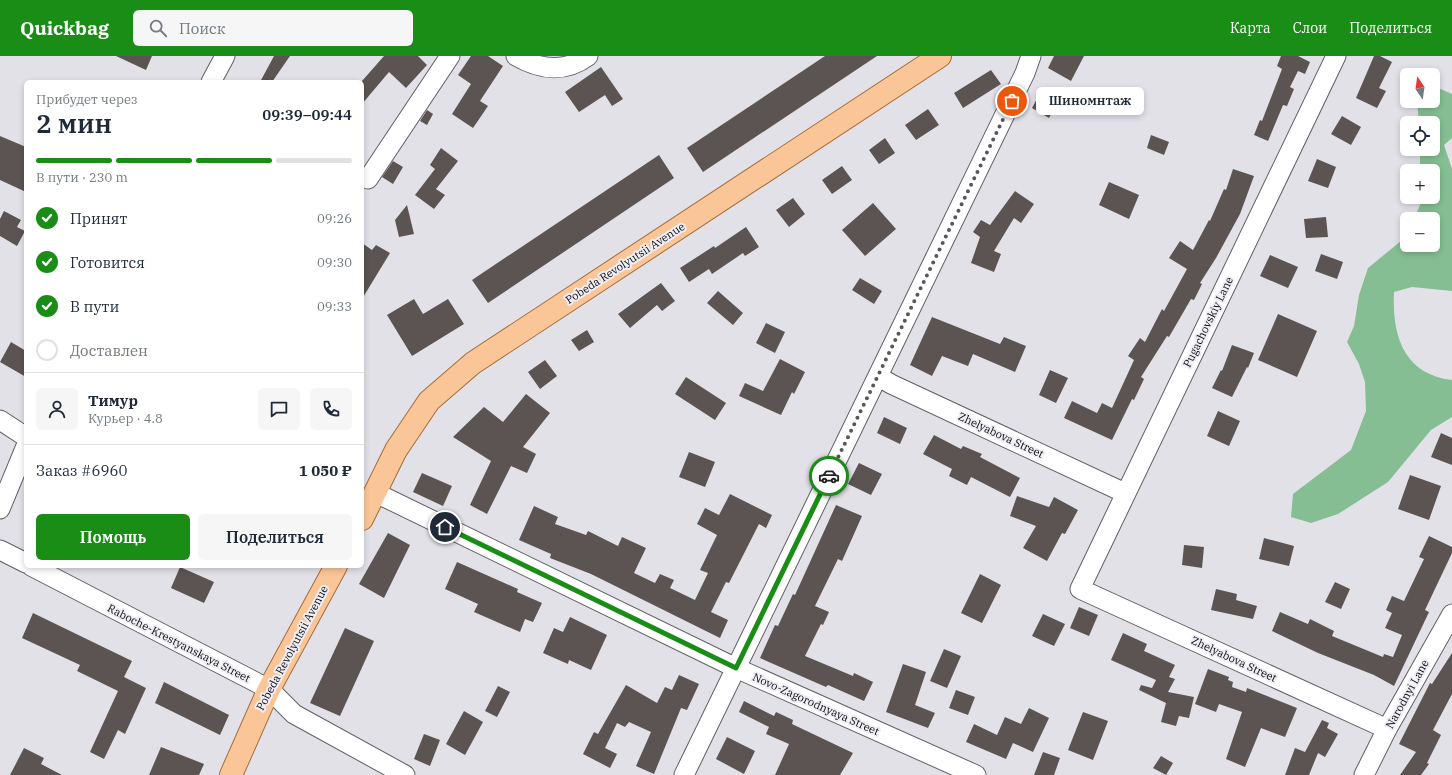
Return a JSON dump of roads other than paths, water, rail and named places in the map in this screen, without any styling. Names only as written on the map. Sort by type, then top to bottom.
[{"type":"main road","name":"Pobeda Revolyutsii Avenue","points":[[364,515],[396,450],[430,402],[474,363],[940,56]]},
{"type":"main road","name":"Pobeda Revolyutsii Avenue","points":[[231,775],[268,689],[335,568]]},
{"type":"street","points":[[212,80],[225,56]]},
{"type":"street","points":[[368,179],[450,56]]},
{"type":"street","points":[[516,56],[526,62],[549,69],[576,64],[588,56]]},
{"type":"street","points":[[684,775],[1025,73],[1031,56]]},
{"type":"street","name":"Pugachovskiy Lane","points":[[1080,589],[1336,56]]},
{"type":"street","name":"Zhelyabova Street","points":[[878,376],[891,384],[1125,493]]},
{"type":"street","points":[[0,420],[24,436]]},
{"type":"street","points":[[0,508],[24,451]]},
{"type":"street","name":"Novo-Zagorodnyaya Street","points":[[376,493],[736,668],[976,775]]},
{"type":"street","points":[[0,550],[24,562]]},
{"type":"street","name":"Raboche-Krestyanskaya Street","points":[[35,568],[268,689],[294,714],[405,775]]},
{"type":"street","name":"Zhelyabova Street","points":[[1080,589],[1387,729]]},
{"type":"street","name":"Narodnyi Lane","points":[[1364,775],[1387,729],[1452,614]]},
{"type":"place","name":"Шиномнтаж","points":[[1012,101]]}]
